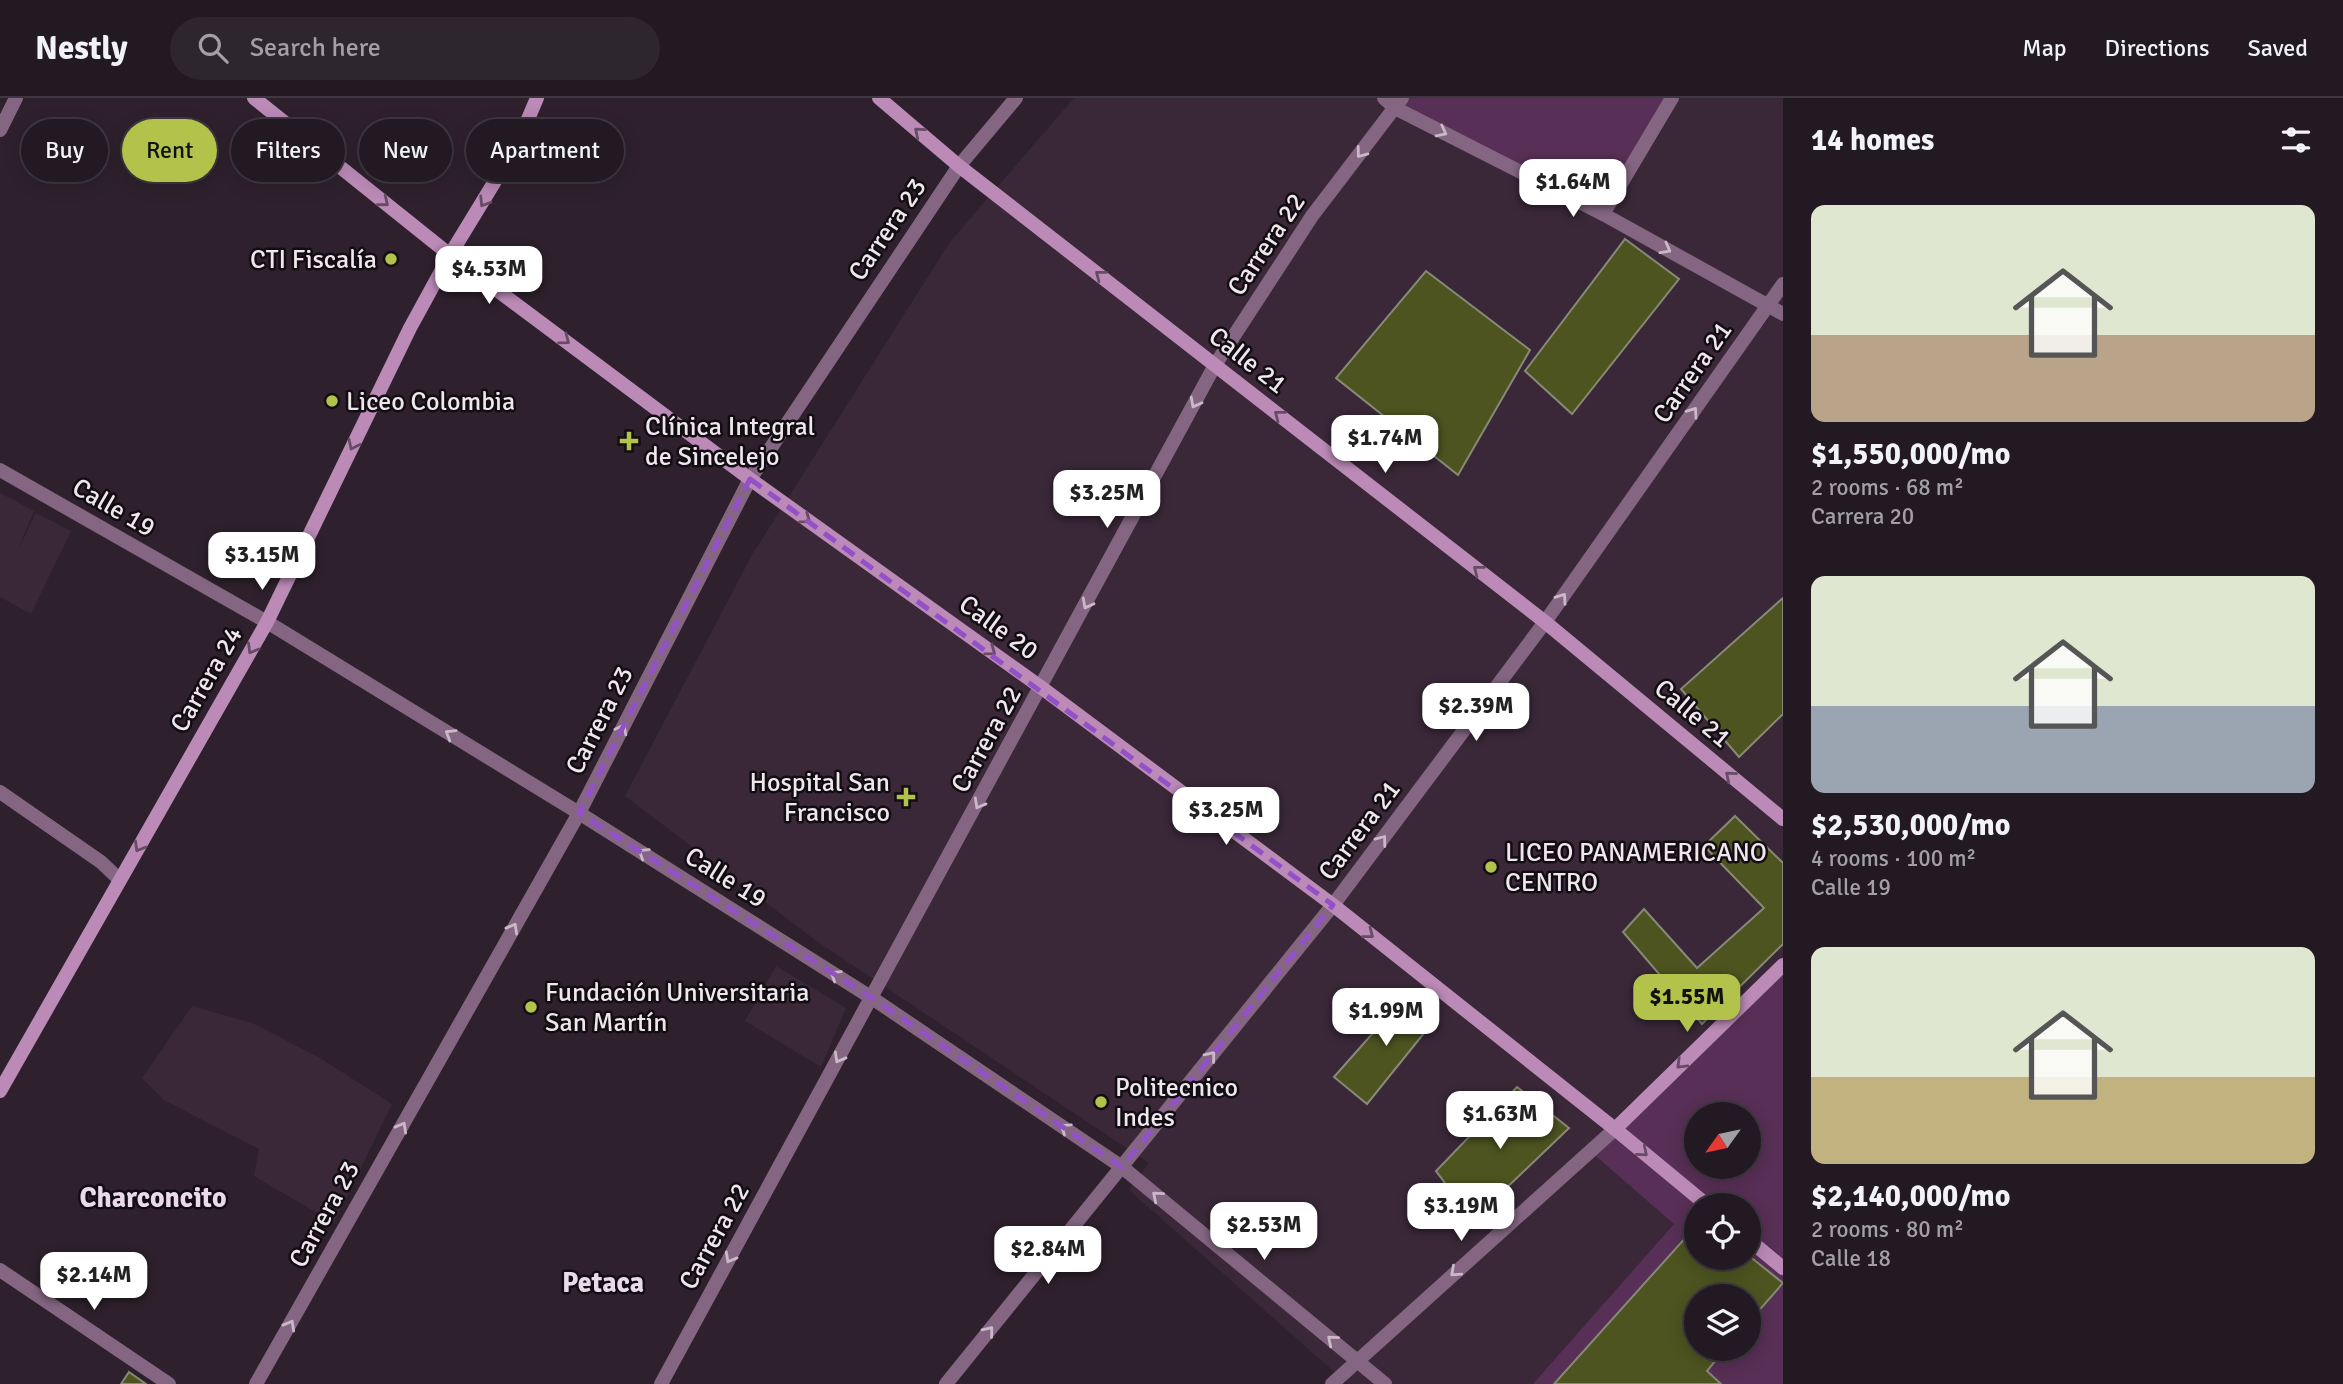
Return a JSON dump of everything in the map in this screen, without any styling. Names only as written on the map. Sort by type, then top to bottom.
[{"type":"main road","name":"Calle 20","points":[[254,98],[450,254],[750,479],[1042,688],[1333,905],[1692,1193]]},
{"type":"main road","name":"Calle 21","points":[[879,98],[959,166],[1545,622],[1783,819]]},
{"type":"main road","name":"Carrera 24","points":[[0,1091],[267,622],[404,340],[450,254],[511,156],[532,100]]},
{"type":"main road","points":[[1615,1129],[1783,965]]},
{"type":"main road","points":[[1761,1250],[1783,1268]]},
{"type":"street","points":[[0,130],[16,98]]},
{"type":"street","name":"Carrera 23","points":[[256,1384],[579,813],[750,479],[959,166],[1016,98]]},
{"type":"street","points":[[1603,214],[1672,98]]},
{"type":"street","points":[[1393,101],[1783,314]]},
{"type":"street","name":"Carrera 22","points":[[661,1384],[1216,365],[1312,216],[1393,101]]},
{"type":"street","name":"Carrera 21","points":[[947,1384],[1333,905],[1545,622],[1783,284]]},
{"type":"street","name":"Calle 19","points":[[0,470],[267,622],[579,813],[872,998],[1122,1167],[1385,1384]]},
{"type":"street","points":[[0,792],[101,862],[120,880]]},
{"type":"street","points":[[1332,1384],[1615,1129]]},
{"type":"street","points":[[0,1270],[169,1384]]},
{"type":"highlighted area","points":[[750,479],[1333,905],[1122,1167],[872,998],[579,813]]},
{"type":"shaded area","points":[[1074,98],[1783,98],[1783,1384],[1348,1384],[1129,1190],[1149,1163],[818,942],[625,796],[752,555],[950,242]]},
{"type":"shaded area","points":[[1402,98],[1672,98],[1603,214],[1395,108]]},
{"type":"shaded area","points":[[0,493],[34,511],[16,554],[36,513],[71,531],[31,614],[0,597]]},
{"type":"shaded area","points":[[1783,965],[1783,1384],[1533,1384],[1674,1224],[1590,1151]]},
{"type":"shaded area","points":[[776,966],[846,1008],[821,1067],[745,1021]]},
{"type":"shaded area","points":[[192,1006],[252,1023],[320,1058],[392,1104],[334,1223],[254,1176],[259,1149],[164,1100],[142,1078]]},
{"type":"building","points":[[1625,239],[1679,279],[1572,414],[1525,371]]},
{"type":"building","points":[[1426,271],[1530,350],[1458,475],[1336,378]]},
{"type":"building","points":[[1783,598],[1783,714],[1739,757],[1681,689]]},
{"type":"building","points":[[1735,816],[1783,863],[1783,944],[1702,1024],[1623,932],[1644,909],[1697,968],[1764,908],[1704,846]]},
{"type":"building","points":[[1411,990],[1437,1017],[1367,1104],[1334,1077]]},
{"type":"building","points":[[1517,1087],[1569,1128],[1473,1220],[1436,1171]]},
{"type":"building","points":[[1684,1239],[1684,1270],[1761,1270],[1761,1265],[1783,1283],[1761,1308],[1761,1284],[1684,1284],[1684,1361],[1715,1361],[1707,1371],[1721,1384],[1554,1384]]},
{"type":"building","points":[[129,1372],[146,1384],[121,1384]]},
{"type":"place","name":"CTI Fiscalía","points":[[391,259]]},
{"type":"place","name":"Liceo Colombia","points":[[332,401]]},
{"type":"place","name":"Clínica Integral de Sincelejo","points":[[629,441]]},
{"type":"place","name":"Hospital San Francisco","points":[[906,797]]},
{"type":"place","name":"LICEO PANAMERICANO CENTRO","points":[[1491,867]]},
{"type":"place","name":"Fundación Universitaria San Martín","points":[[531,1007]]},
{"type":"place","name":"Politecnico Indes","points":[[1101,1102]]},
{"type":"district","name":"Charconcito","points":[[153,1197]]},
{"type":"district","name":"Petaca","points":[[603,1282]]}]
